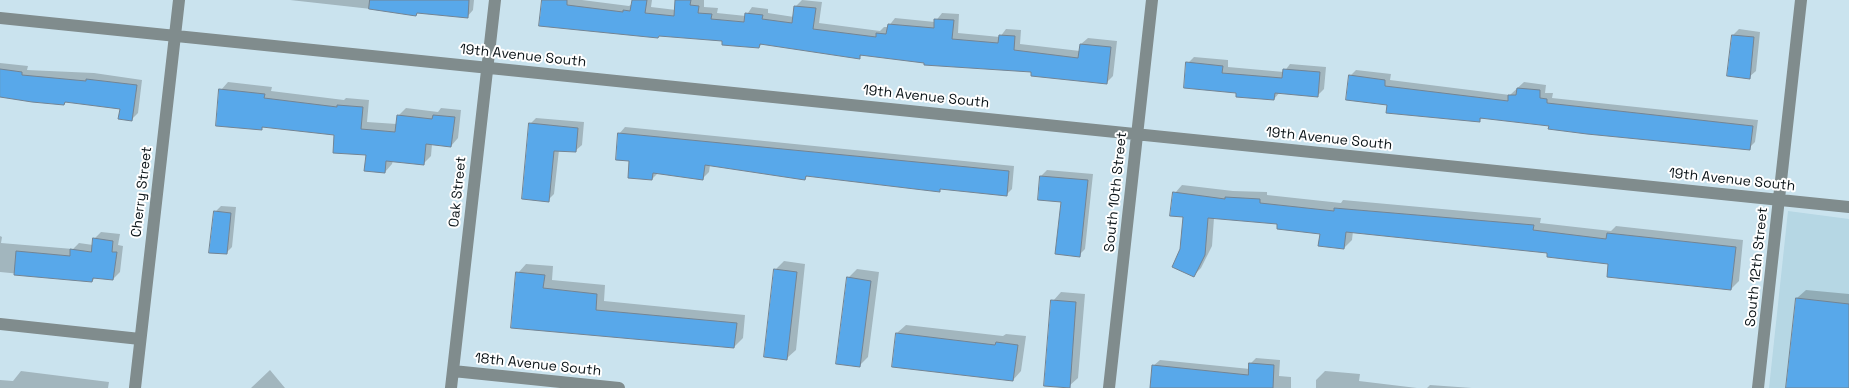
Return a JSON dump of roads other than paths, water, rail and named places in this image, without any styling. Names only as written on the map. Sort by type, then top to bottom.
[{"type":"street","name":"Cherry Street","points":[[135,388],[180,0]]},
{"type":"street","name":"Oak Street","points":[[451,388],[495,0]]},
{"type":"street","name":"South 10th Street","points":[[1109,388],[1152,0]]},
{"type":"street","name":"South 12th Street","points":[[1758,388],[1801,0]]},
{"type":"street","name":"19th Avenue South","points":[[0,18],[1849,207]]},
{"type":"street","points":[[0,324],[140,339]]},
{"type":"street","name":"18th Avenue South","points":[[453,371],[619,388]]}]
